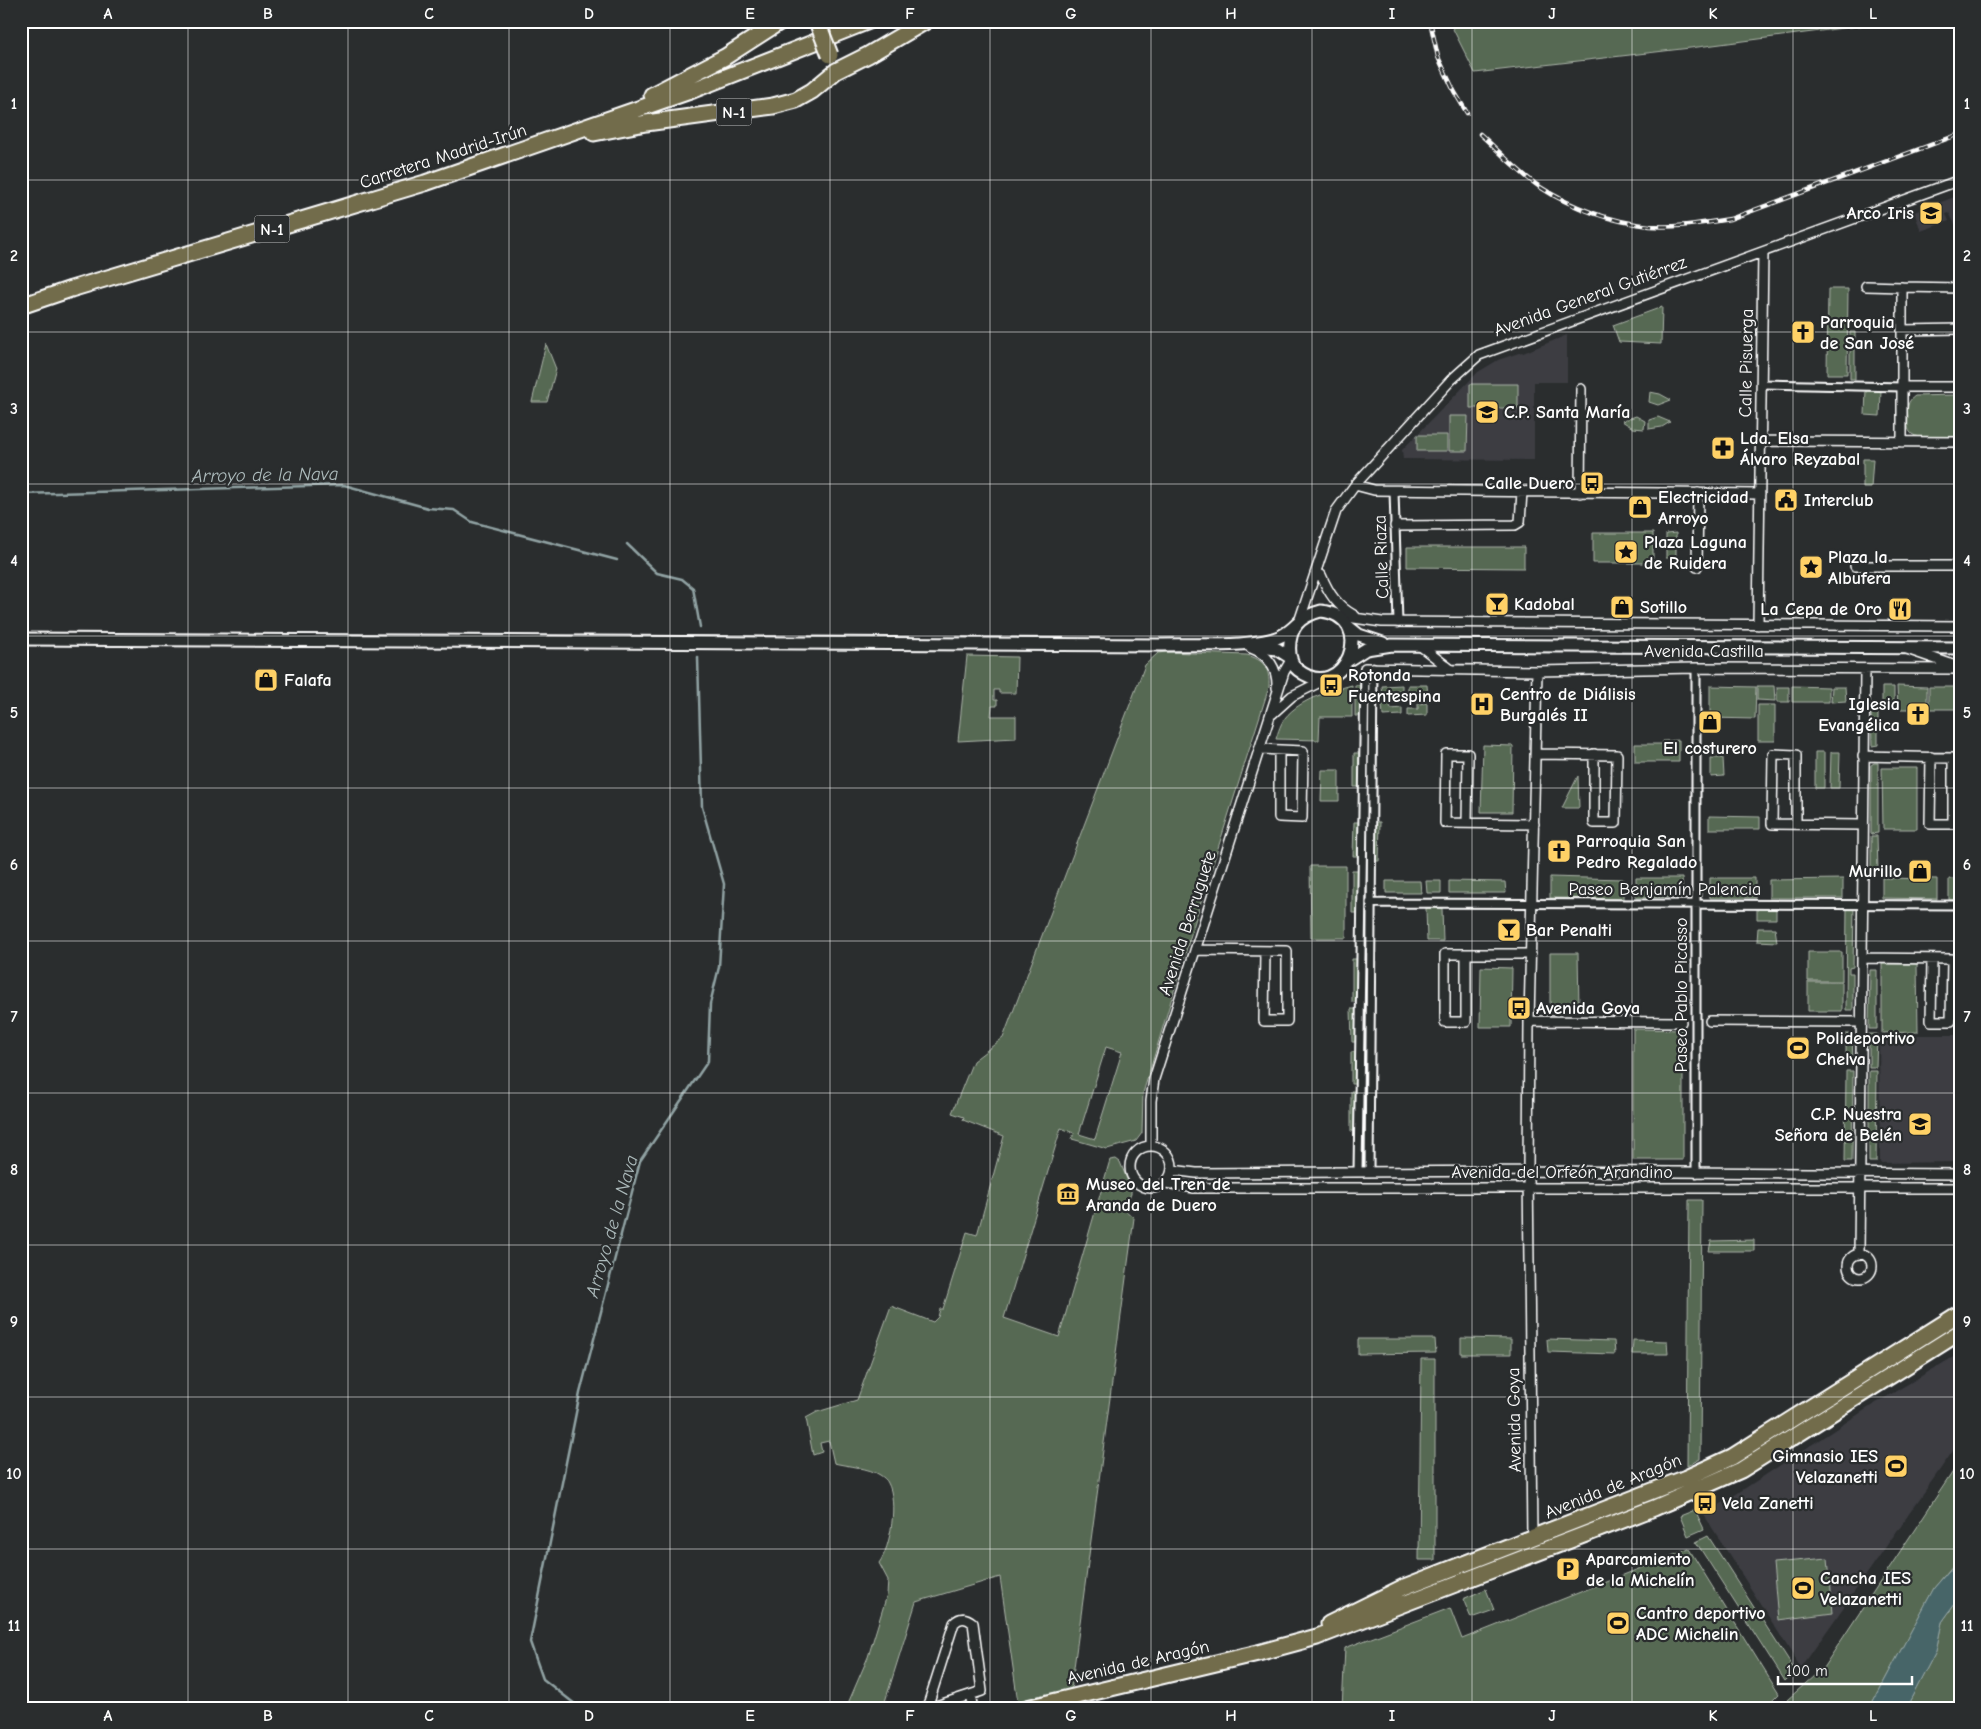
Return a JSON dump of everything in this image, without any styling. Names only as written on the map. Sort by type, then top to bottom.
[{"type":"highway","name":"N-1","points":[[546,142],[581,122],[667,89],[725,57],[781,21]]},
{"type":"highway","name":"Carretera Madrid-Irún","points":[[21,306],[71,289],[425,183],[693,90],[869,21]]},
{"type":"highway","name":"N-1","points":[[522,150],[646,124],[773,106],[796,100],[812,91],[836,71],[868,55],[926,21]]},
{"type":"highway","points":[[818,23],[836,71]]},
{"type":"highway","name":"Avenida de Aragón","points":[[1258,1653],[1321,1628],[1404,1587],[1686,1478],[1732,1457],[1960,1312]]},
{"type":"highway","name":"Avenida de Aragón","points":[[1027,1708],[1258,1653],[1317,1637],[1654,1508],[1741,1470],[1960,1332]]},
{"type":"street","name":"Avenida General Gutiérrez","points":[[1298,623],[1336,511],[1355,485],[1456,375],[1479,355],[1960,180]]},
{"type":"street","name":"Calle Pisuerga","points":[[1758,625],[1763,252]]},
{"type":"street","points":[[1866,286],[1960,288]]},
{"type":"street","points":[[1902,287],[1902,442]]},
{"type":"street","points":[[1902,330],[1960,329]]},
{"type":"street","points":[[1762,384],[1960,387]]},
{"type":"street","points":[[1580,493],[1581,389]]},
{"type":"street","points":[[1761,441],[1960,442]]},
{"type":"street","points":[[1355,485],[1374,490],[1394,491],[1760,494]]},
{"type":"street","name":"Calle Riaza","points":[[1394,491],[1398,622]]},
{"type":"street","points":[[1395,526],[1515,525],[1520,522],[1522,517],[1522,492]]},
{"type":"street","points":[[1698,493],[1698,567]]},
{"type":"street","name":"Avenida General Gutiérrez","points":[[1320,559],[1324,592],[1337,615]]},
{"type":"street","points":[[1855,566],[1960,566]]},
{"type":"street","name":"Avenida General Gutiérrez","points":[[1321,576],[1334,601],[1359,619]]},
{"type":"street","points":[[1239,644],[1279,637],[1298,623],[1321,611],[1337,615],[1349,627],[1352,643],[1348,661],[1339,672],[1328,678],[1318,678],[1306,675],[1295,668],[1291,659],[1292,639],[1298,623]]},
{"type":"street","name":"Avenida Castilla","points":[[1337,615],[1398,622],[1960,626]]},
{"type":"street","name":"Avenida Castilla","points":[[1349,627],[1367,639],[1392,645]]},
{"type":"street","points":[[21,639],[1239,644],[1277,649],[1291,659]]},
{"type":"street","points":[[1239,644],[1257,650],[1272,664],[1278,682],[1277,696]]},
{"type":"street","name":"Avenida Castilla","points":[[1348,661],[1366,649],[1392,645],[1960,648]]},
{"type":"street","points":[[1419,645],[1449,668]]},
{"type":"street","name":"Avenida Castilla","points":[[1902,647],[1960,668]]},
{"type":"street","name":"Avenida Berruguete","points":[[1151,1145],[1154,1079],[1284,672],[1291,659]]},
{"type":"street","points":[[1358,1172],[1362,865],[1368,790],[1369,667]]},
{"type":"street","name":"Avenida Castilla","points":[[1369,667],[1537,671],[1696,668],[1960,668]]},
{"type":"street","name":"Paseo Pablo Picasso","points":[[1696,668],[1696,1173]]},
{"type":"street","points":[[1859,1254],[1864,669]]},
{"type":"street","name":"Avenida Goya","points":[[1532,1538],[1528,1171],[1529,1021],[1537,671]]},
{"type":"street","name":"Avenida Berruguete","points":[[1272,714],[1292,696],[1328,678]]},
{"type":"street","points":[[1260,749],[1303,751],[1302,818],[1279,817],[1280,750]]},
{"type":"street","points":[[1467,823],[1468,754],[1446,754],[1445,823],[1534,824]]},
{"type":"street","points":[[1536,754],[1594,754],[1617,755],[1616,823],[1594,823],[1594,754]]},
{"type":"street","points":[[1796,824],[1796,755],[1773,754],[1772,824],[1862,825]]},
{"type":"street","points":[[1863,756],[1931,757],[1954,758],[1953,824],[1930,824],[1931,757]]},
{"type":"street","points":[[1367,817],[1371,865],[1369,1172]]},
{"type":"street","points":[[1362,865],[1371,865]]},
{"type":"street","name":"Paseo Benjamín Palencia","points":[[1362,910],[1370,906],[1532,903],[1960,904]]},
{"type":"street","points":[[1195,950],[1288,951],[1287,1020],[1264,1021],[1265,951]]},
{"type":"street","points":[[1361,954],[1370,954]]},
{"type":"street","points":[[1466,954],[1466,1022],[1445,1022],[1445,954],[1466,954],[1531,954]]},
{"type":"street","points":[[1862,958],[1952,959],[1951,1022],[1931,1021],[1932,959]]},
{"type":"street","points":[[1361,1006],[1370,1006]]},
{"type":"street","points":[[1529,1021],[1681,1022]]},
{"type":"street","points":[[1710,1021],[1861,1022]]},
{"type":"street","points":[[1360,1047],[1369,1046]]},
{"type":"street","points":[[1360,1088],[1369,1089]]},
{"type":"street","points":[[1359,1137],[1369,1136]]},
{"type":"street","points":[[1151,1145],[1160,1147],[1167,1152],[1171,1160],[1172,1170],[1166,1183],[1149,1189],[1140,1186],[1132,1178],[1129,1167],[1132,1156],[1140,1148],[1151,1145]]},
{"type":"street","name":"Avenida del Orfeón Arandino","points":[[1172,1170],[1196,1173],[1528,1171],[1960,1174]]},
{"type":"street","name":"Avenida del Orfeón Arandino","points":[[1166,1183],[1194,1188],[1960,1188]]},
{"type":"street","points":[[1487,1572],[1488,1565],[1532,1538]]},
{"type":"street","points":[[962,1618],[968,1619],[973,1623],[982,1691],[928,1708],[954,1623],[962,1618]]},
{"type":"street","points":[[970,1696],[973,1708]]},
{"type":"shaded area","name":"Arco Iris","points":[[1960,195],[1960,226],[1956,226],[1949,213],[1946,214],[1949,221],[1921,231],[1914,212]]},
{"type":"shaded area","name":"C.P. Santa María","points":[[1567,335],[1567,382],[1534,382],[1534,460],[1403,459],[1402,450],[1478,372],[1498,360],[1523,353]]},
{"type":"shaded area","name":"C.P. Nuestra Señora de Belén","points":[[1879,1035],[1960,1035],[1960,1162],[1880,1163]]},
{"type":"shaded area","points":[[1960,1353],[1960,1441],[1801,1668],[1704,1515],[1871,1406]]},
{"type":"green space","points":[[1449,21],[1897,21],[1475,73]]},
{"type":"green space","points":[[1828,289],[1848,289],[1847,374],[1827,374]]},
{"type":"green space","points":[[1662,307],[1661,344],[1619,342],[1613,325]]},
{"type":"green space","points":[[1850,332],[1855,332],[1855,379],[1850,379]]},
{"type":"green space","points":[[546,344],[556,369],[547,402],[532,402]]},
{"type":"green space","points":[[1470,384],[1518,384],[1518,408],[1470,408]]},
{"type":"green space","points":[[1866,389],[1881,390],[1880,416],[1865,415]]},
{"type":"green space","points":[[1650,392],[1660,394],[1671,400],[1658,405],[1649,402]]},
{"type":"green space","points":[[1915,396],[1960,396],[1960,437],[1925,438],[1913,435],[1910,432],[1908,427],[1908,408],[1912,398]]},
{"type":"green space","points":[[1449,416],[1468,416],[1467,451],[1449,451]]},
{"type":"green space","points":[[1636,416],[1645,421],[1644,429],[1633,428],[1622,421]]},
{"type":"green space","points":[[1658,417],[1670,422],[1662,427],[1649,429],[1649,420]]},
{"type":"green space","points":[[1417,435],[1447,435],[1447,451],[1417,451]]},
{"type":"green space","points":[[1863,459],[1873,459],[1871,488],[1863,488]]},
{"type":"green space","points":[[1593,533],[1653,533],[1653,563],[1593,563]]},
{"type":"green space","points":[[1676,533],[1676,558],[1666,558],[1666,534]]},
{"type":"green space","points":[[1407,547],[1524,547],[1524,568],[1407,567]]},
{"type":"green space","points":[[1158,653],[1247,655],[1258,659],[1265,666],[1269,687],[1143,1093],[1142,1133],[1136,1141],[1107,1149],[1072,1139],[1074,1133],[1061,1128],[1004,1318],[1059,1337],[1110,1160],[1116,1159],[1120,1162],[1131,1189],[1131,1194],[1124,1209],[1134,1218],[1071,1690],[1018,1703],[1000,1577],[916,1602],[883,1708],[846,1708],[868,1657],[887,1595],[888,1580],[879,1563],[887,1546],[892,1524],[891,1491],[885,1479],[876,1473],[834,1463],[829,1441],[820,1443],[822,1452],[813,1455],[806,1418],[817,1412],[857,1400],[891,1306],[933,1322],[938,1317],[940,1309],[943,1309],[967,1232],[977,1235],[1004,1136],[963,1120],[964,1117],[952,1113],[973,1061],[1003,1038],[1145,665]],"holes":[[[1106,1047],[1122,1052],[1095,1139],[1079,1134]]]},
{"type":"green space","points":[[967,656],[1017,657],[1016,693],[999,693],[999,690],[994,690],[994,700],[997,700],[997,706],[992,706],[991,716],[1016,716],[1016,738],[958,741]]},
{"type":"green space","points":[[1352,685],[1352,717],[1320,717],[1319,740],[1276,739],[1284,720],[1291,711],[1316,697]]},
{"type":"green space","points":[[1355,685],[1360,685],[1360,716],[1355,716]]},
{"type":"green space","points":[[1402,685],[1402,691],[1390,692],[1390,697],[1383,697],[1382,686]]},
{"type":"green space","points":[[1408,685],[1427,685],[1428,697],[1419,698],[1418,692],[1408,692]]},
{"type":"green space","points":[[1710,686],[1756,687],[1755,719],[1710,718]]},
{"type":"green space","points":[[1757,686],[1774,686],[1775,701],[1757,700]]},
{"type":"green space","points":[[1792,686],[1829,687],[1829,702],[1792,702]]},
{"type":"green space","points":[[1897,686],[1927,687],[1927,709],[1898,709]]},
{"type":"green space","points":[[1777,687],[1789,687],[1789,702],[1777,702]]},
{"type":"green space","points":[[1832,687],[1845,687],[1846,701],[1831,702]]},
{"type":"green space","points":[[1882,687],[1894,687],[1894,708],[1882,708]]},
{"type":"green space","points":[[1929,687],[1960,687],[1960,709],[1929,709]]},
{"type":"green space","points":[[1390,703],[1391,709],[1402,708],[1402,715],[1383,716],[1382,704]]},
{"type":"green space","points":[[1427,703],[1427,715],[1408,716],[1408,709],[1418,709],[1418,704]]},
{"type":"green space","points":[[1758,705],[1775,705],[1775,741],[1758,741]]},
{"type":"green space","points":[[1873,705],[1878,705],[1878,745],[1872,746],[1871,708],[1873,708]]},
{"type":"green space","points":[[1679,740],[1679,762],[1635,762],[1635,744],[1663,744],[1663,741]]},
{"type":"green space","points":[[1483,745],[1513,746],[1512,812],[1481,812]]},
{"type":"green space","points":[[1815,752],[1824,752],[1824,788],[1815,788]]},
{"type":"green space","points":[[1831,752],[1840,752],[1839,788],[1830,788]]},
{"type":"green space","points":[[1354,753],[1359,753],[1359,787],[1354,787]]},
{"type":"green space","points":[[1711,758],[1723,758],[1724,776],[1711,777]]},
{"type":"green space","points":[[1878,763],[1878,833],[1871,834],[1871,765]]},
{"type":"green space","points":[[1882,768],[1917,768],[1917,829],[1883,829]]},
{"type":"green space","points":[[1322,770],[1339,770],[1339,801],[1321,801]]},
{"type":"green space","points":[[1578,776],[1579,808],[1562,808]]},
{"type":"green space","points":[[1709,816],[1760,817],[1760,829],[1709,829]]},
{"type":"green space","points":[[1354,822],[1359,822],[1358,856],[1353,856]]},
{"type":"green space","points":[[1374,822],[1380,822],[1379,861],[1374,861]]},
{"type":"green space","points":[[1871,836],[1877,836],[1878,871],[1871,871]]},
{"type":"green space","points":[[1310,866],[1346,866],[1346,938],[1311,938]]},
{"type":"green space","points":[[1352,870],[1358,870],[1358,913],[1352,913]]},
{"type":"green space","points":[[1550,877],[1623,879],[1623,899],[1550,898]]},
{"type":"green space","points":[[1636,878],[1682,878],[1683,897],[1636,898]]},
{"type":"green space","points":[[1710,878],[1755,878],[1755,898],[1710,898]]},
{"type":"green space","points":[[1882,878],[1937,879],[1937,899],[1882,898]]},
{"type":"green space","points":[[1843,879],[1843,898],[1769,898],[1769,880]]},
{"type":"green space","points":[[1949,879],[1960,879],[1960,900],[1949,900]]},
{"type":"green space","points":[[1386,881],[1420,881],[1421,893],[1386,893]]},
{"type":"green space","points":[[1426,881],[1441,881],[1441,893],[1427,893]]},
{"type":"green space","points":[[1449,881],[1505,882],[1506,893],[1449,893]]},
{"type":"green space","points":[[1757,905],[1776,905],[1776,919],[1757,919]]},
{"type":"green space","points":[[1847,905],[1854,905],[1853,967],[1849,968],[1849,973],[1853,973],[1853,1010],[1846,1010]]},
{"type":"green space","points":[[1426,908],[1442,908],[1443,941],[1427,941]]},
{"type":"green space","points":[[1758,928],[1775,928],[1777,942],[1757,941]]},
{"type":"green space","points":[[1808,952],[1842,952],[1842,981],[1808,981]]},
{"type":"green space","points":[[1550,953],[1578,953],[1579,1008],[1550,1009]]},
{"type":"green space","points":[[1352,959],[1357,959],[1357,1002],[1352,1002]]},
{"type":"green space","points":[[1882,964],[1917,964],[1918,1032],[1882,1033]]},
{"type":"green space","points":[[1481,967],[1512,968],[1511,1027],[1480,1027]]},
{"type":"green space","points":[[1870,970],[1877,970],[1877,1029],[1869,1029]]},
{"type":"green space","points":[[1808,982],[1842,982],[1842,1011],[1808,1011]]},
{"type":"green space","points":[[1351,1009],[1357,1009],[1357,1042],[1352,1042]]},
{"type":"green space","points":[[1633,1029],[1683,1030],[1683,1160],[1633,1160]]},
{"type":"green space","points":[[1846,1034],[1852,1034],[1853,1064],[1846,1064]]},
{"type":"green space","points":[[1869,1034],[1877,1034],[1876,1067],[1869,1067]]},
{"type":"green space","points":[[1351,1052],[1356,1052],[1356,1084],[1351,1084]]},
{"type":"green space","points":[[1846,1071],[1853,1071],[1852,1161],[1845,1161]]},
{"type":"green space","points":[[1869,1071],[1877,1071],[1876,1162],[1869,1162]]},
{"type":"green space","points":[[1351,1091],[1356,1091],[1356,1131],[1351,1131]]},
{"type":"green space","points":[[1689,1200],[1702,1200],[1700,1459],[1687,1466]]},
{"type":"green space","points":[[1754,1240],[1754,1251],[1709,1251],[1711,1241]]},
{"type":"green space","points":[[1461,1338],[1511,1339],[1511,1354],[1461,1354]]},
{"type":"green space","points":[[1358,1339],[1435,1339],[1436,1353],[1358,1354]]},
{"type":"green space","points":[[1547,1339],[1614,1341],[1615,1354],[1548,1352]]},
{"type":"green space","points":[[1633,1340],[1667,1341],[1668,1354],[1632,1354]]},
{"type":"green space","points":[[1421,1359],[1435,1359],[1435,1560],[1419,1560]]},
{"type":"green space","points":[[1960,1461],[1960,1557],[1934,1588],[1870,1708],[1778,1708],[1823,1668]]},
{"type":"green space","points":[[1695,1510],[1704,1529],[1688,1536],[1680,1516]]},
{"type":"green space","points":[[1708,1536],[1795,1671],[1785,1681],[1696,1542]]},
{"type":"green space","name":"Cantro deportivo ADC Michelin","points":[[1689,1549],[1779,1694],[1765,1708],[1342,1708],[1345,1648],[1450,1608],[1462,1639]]},
{"type":"green space","name":"Cancha IES Velazanetti","points":[[1828,1558],[1833,1613],[1778,1620],[1773,1563]]},
{"type":"green space","points":[[1486,1589],[1494,1610],[1471,1618],[1463,1599]]},
{"type":"green space","points":[[1960,1597],[1960,1708],[1906,1708],[1936,1651],[1942,1622]]},
{"type":"water","points":[[1960,1558],[1960,1597],[1942,1622],[1936,1651],[1906,1708],[1870,1708],[1934,1588]]},
{"type":"waterway","name":"Arroyo de la Nava","points":[[21,494],[344,485],[428,508],[454,510],[472,522],[617,560]]},
{"type":"waterway","name":"Arroyo de la Nava","points":[[627,544],[657,573],[682,579],[693,588],[700,627]]},
{"type":"waterway","name":"Arroyo de la Nava","points":[[580,1708],[543,1679],[530,1642],[580,1393],[640,1161],[708,1061],[710,1004],[719,967],[724,884],[702,807],[698,657]]},
{"type":"railway","points":[[1430,21],[1438,57],[1467,113]]},
{"type":"railway","points":[[1480,134],[1532,182],[1552,195],[1593,213],[1621,221],[1650,226],[1690,225],[1730,219],[1960,134]]},
{"type":"place","name":"Arco Iris","points":[[1931,213]]},
{"type":"place","name":"Parroquia de San José","points":[[1803,332]]},
{"type":"place","name":"C.P. Santa María","points":[[1487,412]]},
{"type":"place","name":"Lda. Elsa Álvaro Reyzabal","points":[[1723,448]]},
{"type":"place","name":"Calle Duero","points":[[1592,483]]},
{"type":"place","name":"Interclub","points":[[1786,500]]},
{"type":"place","name":"Electricidad Arroyo","points":[[1640,507]]},
{"type":"place","name":"Plaza Laguna de Ruidera","points":[[1626,552]]},
{"type":"place","name":"Plaza la Albufera","points":[[1811,567]]},
{"type":"place","name":"Kadobal","points":[[1497,604]]},
{"type":"place","name":"Sotillo","points":[[1622,607]]},
{"type":"place","name":"La Cepa de Oro","points":[[1900,609]]},
{"type":"place","name":"Falafa","points":[[266,680]]},
{"type":"place","name":"Rotonda Fuentespina","points":[[1331,685]]},
{"type":"place","name":"Centro de Diálisis Burgalés II","points":[[1482,704]]},
{"type":"place","name":"Iglesia Evangélica","points":[[1918,714]]},
{"type":"place","name":"El costurero","points":[[1710,722]]},
{"type":"place","name":"Parroquia San Pedro Regalado","points":[[1559,851]]},
{"type":"place","name":"Murillo","points":[[1920,871]]},
{"type":"place","name":"Bar Penalti","points":[[1509,930]]},
{"type":"place","name":"Avenida Goya","points":[[1519,1008]]},
{"type":"place","name":"Polideportivo Chelva","points":[[1798,1048]]},
{"type":"place","name":"C.P. Nuestra Señora de Belén","points":[[1920,1124]]},
{"type":"place","name":"Museo del Tren de Aranda de Duero","points":[[1068,1194]]},
{"type":"place","name":"Gimnasio IES Velazanetti","points":[[1896,1466]]},
{"type":"place","name":"Vela Zanetti","points":[[1705,1503]]},
{"type":"place","name":"Aparcamiento de la Michelín","points":[[1568,1569]]},
{"type":"place","name":"Cancha IES Velazanetti","points":[[1803,1588]]},
{"type":"place","name":"Cantro deportivo ADC Michelin","points":[[1618,1623]]}]
